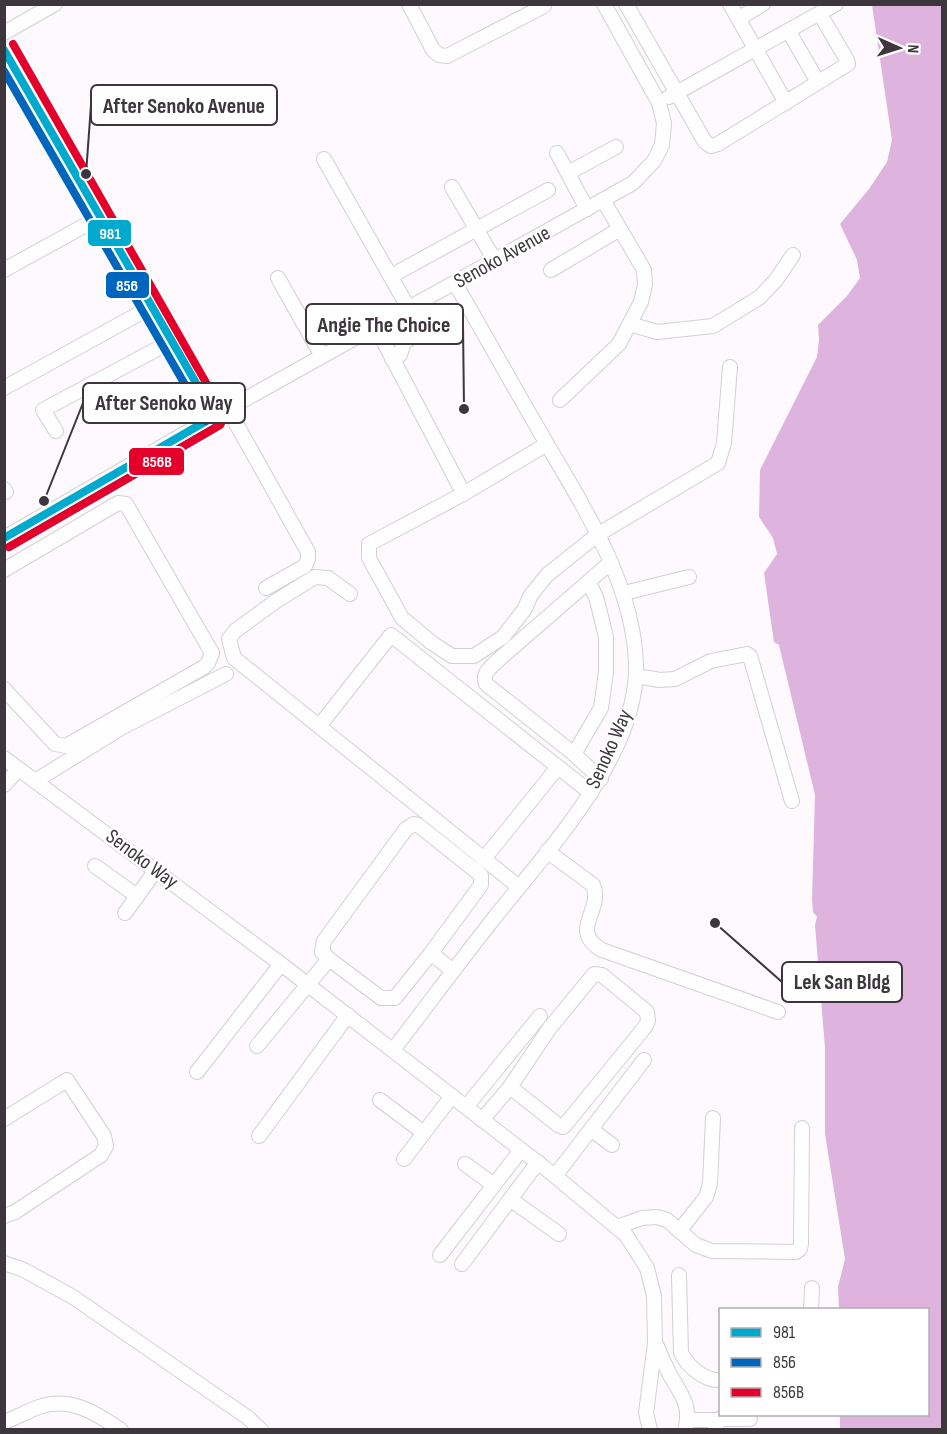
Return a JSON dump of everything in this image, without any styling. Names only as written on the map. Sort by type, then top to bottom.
[{"type":"street","points":[[4,33],[56,4]]},
{"type":"street","points":[[409,4],[433,50],[439,55],[447,56],[545,5]]},
{"type":"street","name":"Senoko Avenue","points":[[4,538],[215,416],[633,183],[654,161],[662,145],[664,123],[659,103],[604,4]]},
{"type":"street","points":[[626,4],[705,142],[711,146],[718,144],[848,64],[820,14]]},
{"type":"street","points":[[730,4],[786,103]]},
{"type":"street","points":[[738,19],[763,4]]},
{"type":"street","points":[[659,103],[836,4]]},
{"type":"street","points":[[789,32],[818,82]]},
{"type":"street","points":[[5,49],[215,416]]},
{"type":"street","points":[[568,173],[616,147]]},
{"type":"street","points":[[557,153],[587,209]]},
{"type":"street","points":[[324,159],[409,309]]},
{"type":"street","points":[[452,187],[495,261]]},
{"type":"street","points":[[391,276],[548,190]]},
{"type":"street","points":[[560,400],[619,344],[641,302],[645,285],[644,270],[603,200]]},
{"type":"street","points":[[4,270],[102,216]]},
{"type":"street","points":[[551,270],[620,229]]},
{"type":"street","points":[[630,324],[657,332],[713,326],[760,297],[776,280],[793,255]]},
{"type":"street","points":[[278,278],[322,356]]},
{"type":"street","name":"Senoko Way","points":[[393,1050],[601,779],[627,720],[636,676],[634,636],[624,593],[576,492],[455,283]]},
{"type":"street","points":[[4,388],[153,306]]},
{"type":"street","points":[[392,359],[400,355],[405,341],[438,323]]},
{"type":"street","points":[[376,327],[459,485]]},
{"type":"street","points":[[56,430],[43,410],[172,341]]},
{"type":"street","points":[[548,444],[465,493],[369,544],[369,558],[402,618],[452,656],[474,656],[503,637],[547,576],[597,535],[718,463],[724,443],[730,367]]},
{"type":"street","points":[[228,409],[308,552],[305,566],[266,588]]},
{"type":"street","points":[[4,570],[118,504],[126,504],[212,653],[204,667],[66,746],[55,744],[4,689]]},
{"type":"street","points":[[601,779],[574,754],[497,694],[484,680],[487,671],[610,564]]},
{"type":"street","points":[[350,594],[328,578],[315,577],[276,601],[235,631],[229,639],[234,658],[519,887]]},
{"type":"street","points":[[624,593],[689,577]]},
{"type":"street","points":[[574,754],[601,708],[606,672],[606,637],[597,600],[589,582]]},
{"type":"street","points":[[320,725],[391,635],[591,794]]},
{"type":"street","points":[[636,676],[660,680],[675,679],[711,661],[747,654],[750,656],[792,801]]},
{"type":"street","points":[[35,781],[121,728],[226,674]]},
{"type":"street","name":"Senoko Way","points":[[4,758],[348,1015],[538,1162],[626,1235],[647,1268],[654,1296],[655,1343],[646,1413],[650,1430]]},
{"type":"street","points":[[483,860],[558,767]]},
{"type":"street","points":[[4,785],[19,769]]},
{"type":"street","points":[[414,824],[456,853],[482,875],[483,879],[481,885],[431,953],[392,999],[381,998],[322,952],[324,941],[406,829],[414,824]]},
{"type":"street","points":[[547,851],[593,885],[596,894],[586,931],[594,945],[778,1012]]},
{"type":"street","points":[[95,866],[137,896]]},
{"type":"street","points":[[125,913],[156,870]]},
{"type":"street","points":[[431,953],[453,971]]},
{"type":"street","points":[[257,1046],[329,959]]},
{"type":"street","points":[[197,1072],[281,964]]},
{"type":"street","points":[[483,1120],[510,1087],[549,1029],[594,974],[602,975],[647,1012],[648,1021],[645,1027],[563,1127],[510,1087]]},
{"type":"street","points":[[259,1136],[348,1015]]},
{"type":"street","points":[[466,1107],[540,1016]]},
{"type":"street","points":[[555,1176],[644,1060]]},
{"type":"street","points":[[4,1119],[67,1080],[104,1136],[105,1150],[101,1155],[15,1212],[4,1216]]},
{"type":"street","points":[[404,1159],[452,1096]]},
{"type":"street","points":[[380,1100],[424,1133]]},
{"type":"street","points":[[680,1230],[706,1197],[708,1191],[713,1118]]},
{"type":"street","points":[[617,1227],[642,1218],[657,1216],[667,1220],[696,1245],[712,1251],[794,1253],[798,1251],[801,1243],[802,1128]]},
{"type":"street","points":[[592,1130],[612,1145]]},
{"type":"street","points":[[441,1255],[521,1150]]},
{"type":"street","points":[[462,1264],[538,1162]]},
{"type":"street","points":[[465,1164],[494,1185]]},
{"type":"street","points":[[510,1199],[559,1234]]},
{"type":"street","points":[[4,1263],[24,1270],[73,1297],[247,1417],[261,1430]]},
{"type":"street","points":[[679,1275],[681,1353],[705,1378],[719,1380]]},
{"type":"street","points":[[811,1308],[812,1288]]},
{"type":"street","points":[[655,1324],[680,1323]]},
{"type":"street","name":"Senoko Way","points":[[655,1343],[684,1396],[686,1425]]},
{"type":"street","points":[[4,1422],[38,1407],[54,1403],[72,1404],[96,1412],[122,1430]]},
{"type":"street","points":[[686,1425],[716,1425],[720,1418],[750,1419]]},
{"type":"shaded area","points":[[872,5],[942,5],[942,1429],[840,1429],[840,1416],[929,1416],[929,1308],[839,1308],[838,1287],[845,1259],[825,1134],[825,1048],[815,925],[817,917],[813,912],[812,900],[815,795],[779,645],[774,642],[764,573],[777,554],[773,538],[759,517],[760,470],[817,357],[818,325],[847,296],[860,278],[857,260],[840,224],[869,189],[887,162],[892,140]]},
{"type":"transit line","name":"856B","points":[[9,547],[220,425],[225,416],[13,44]]},
{"type":"transit line","name":"981","points":[[4,50],[215,416]]},
{"type":"transit line","name":"856","points":[[4,71],[206,421]]},
{"type":"transit line","name":"981","points":[[4,538],[215,416]]},
{"type":"transit line","name":"856","points":[[9,547],[220,425]]},
{"type":"place","name":"After Senoko Avenue","points":[[86,174]]},
{"type":"place","name":"Angie The Choice","points":[[464,409]]},
{"type":"place","name":"After Senoko Way","points":[[44,501]]},
{"type":"place","name":"Lek San Bldg","points":[[715,923]]}]
